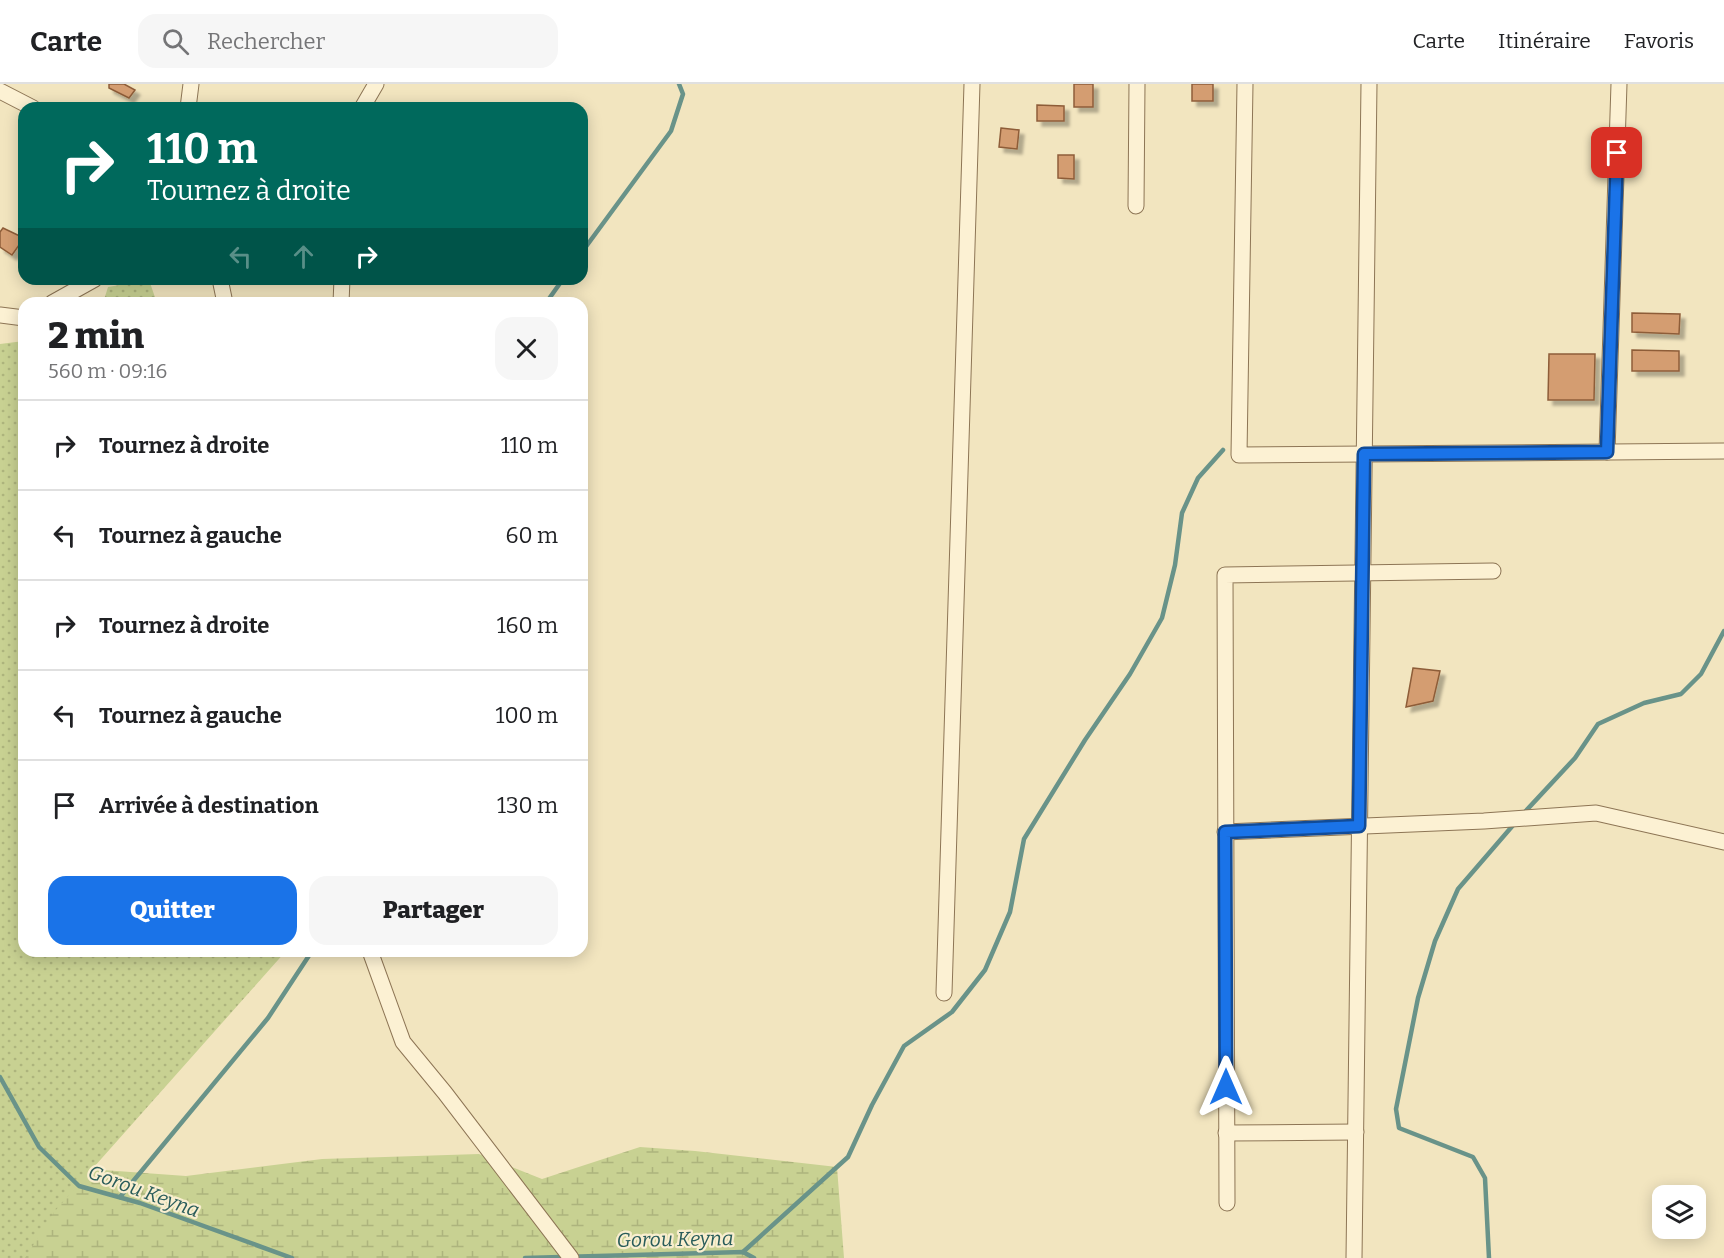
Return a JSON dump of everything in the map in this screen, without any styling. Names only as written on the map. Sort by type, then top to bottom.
[{"type":"street","points":[[189,102],[191,84]]},
{"type":"street","points":[[366,102],[376,84]]},
{"type":"street","points":[[944,993],[972,84]]},
{"type":"street","points":[[1136,206],[1137,84]]},
{"type":"street","points":[[1245,84],[1239,455],[1724,451]]},
{"type":"street","points":[[1354,1258],[1369,84]]},
{"type":"street","points":[[1607,452],[1619,84]]},
{"type":"street","points":[[0,91],[21,102]]},
{"type":"street","points":[[63,297],[84,285]]},
{"type":"street","points":[[0,315],[18,317]]},
{"type":"street","points":[[1227,1203],[1225,575],[1493,571]]},
{"type":"street","points":[[1225,832],[1485,821],[1596,813],[1724,842]]},
{"type":"street","points":[[372,957],[403,1042],[445,1093],[571,1258]]},
{"type":"street","points":[[1226,1133],[1356,1132]]},
{"type":"green space","points":[[151,285],[155,297],[105,297],[108,287]]},
{"type":"green space","points":[[18,342],[18,957],[281,957],[54,1212],[25,1258],[0,1258],[0,344]]},
{"type":"green space","points":[[0,1022],[61,1143],[103,1170],[186,1176],[322,1159],[479,1154],[542,1179],[640,1147],[837,1167],[844,1258],[0,1258]]},
{"type":"building","points":[[109,84],[124,84],[135,90],[129,98],[109,88]]},
{"type":"building","points":[[1074,84],[1093,84],[1093,107],[1074,107]]},
{"type":"building","points":[[1192,84],[1213,84],[1213,101],[1192,101]]},
{"type":"building","points":[[1037,105],[1064,106],[1064,121],[1037,121]]},
{"type":"building","points":[[1001,128],[1019,130],[1017,149],[999,147]]},
{"type":"building","points":[[1058,155],[1074,155],[1074,179],[1058,178]]},
{"type":"building","points":[[3,228],[18,235],[18,246],[12,255],[0,247],[0,232]]},
{"type":"building","points":[[1632,313],[1680,314],[1679,334],[1632,332]]},
{"type":"building","points":[[1632,350],[1679,351],[1679,371],[1632,371]]},
{"type":"building","points":[[1549,354],[1595,354],[1594,400],[1548,400]]},
{"type":"building","points":[[1413,668],[1440,671],[1433,701],[1406,707]]},
{"type":"waterway","points":[[588,244],[671,131],[683,94],[679,84]]},
{"type":"waterway","points":[[550,297],[559,285]]},
{"type":"waterway","points":[[743,1252],[848,1157],[872,1105],[904,1046],[952,1012],[985,970],[1010,912],[1024,839],[1085,740],[1130,674],[1162,618],[1175,565],[1182,513],[1198,478],[1223,450]]},
{"type":"waterway","points":[[1522,815],[1575,758],[1598,724],[1644,703],[1681,694],[1701,674],[1724,631]]},
{"type":"waterway","points":[[1489,1258],[1485,1178],[1473,1157],[1399,1128],[1396,1109],[1418,998],[1435,941],[1458,889],[1515,823]]},
{"type":"waterway","points":[[120,1197],[268,1018],[308,957]]},
{"type":"waterway","name":"Gorou Keyna","points":[[0,1077],[39,1147],[79,1186],[140,1203],[292,1258]]},
{"type":"waterway","name":"Gorou Keyna","points":[[525,1258],[743,1252],[754,1258]]},
{"type":"route","points":[[1226,1087],[1225,832],[1359,826],[1364,454],[1607,452],[1617,153]]}]
